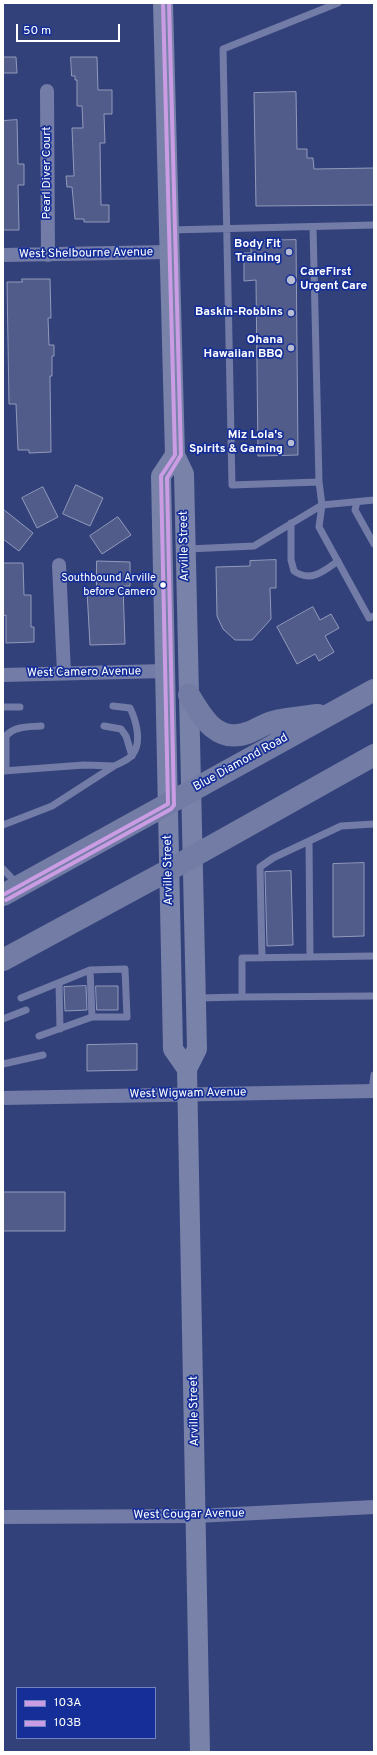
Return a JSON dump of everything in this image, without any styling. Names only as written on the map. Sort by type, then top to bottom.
[{"type":"highway","name":"Blue Diamond Road","points":[[11,891],[374,690]]},
{"type":"highway","points":[[189,695],[208,724],[221,733],[235,736],[249,733],[271,722],[333,712]]},
{"type":"highway","points":[[3,960],[371,759]]},
{"type":"street","name":"Arville Street","points":[[163,3],[174,455],[184,474],[196,998],[197,1049],[187,1069],[187,1094],[197,1516],[200,1752]]},
{"type":"street","name":"Pearl Diver Court","points":[[47,91],[48,254]]},
{"type":"street","name":"West Shelbourne Avenue","points":[[3,256],[169,252]]},
{"type":"street","name":"Arville Street","points":[[174,455],[161,476],[169,870],[173,1049],[187,1069]]},
{"type":"street","points":[[59,564],[64,673]]},
{"type":"street","name":"West Camero Avenue","points":[[3,675],[165,671]]},
{"type":"street","name":"West Wigwam Avenue","points":[[3,1098],[373,1091]]},
{"type":"street","name":"West Cougar Avenue","points":[[3,1517],[197,1516],[374,1507]]},
{"type":"lane","points":[[319,482],[232,484],[228,229],[223,49],[338,3]]},
{"type":"lane","points":[[168,230],[374,225]]},
{"type":"lane","points":[[313,227],[319,482],[322,505],[319,527],[369,618],[374,616]]},
{"type":"lane","points":[[185,549],[254,546],[322,505],[374,500]]},
{"type":"lane","points":[[357,502],[355,510],[374,544]]},
{"type":"lane","points":[[292,524],[291,560],[294,571],[302,576],[314,576],[338,561]]},
{"type":"lane","points":[[3,825],[52,806],[132,756],[136,748],[136,720],[130,708],[113,706]]},
{"type":"lane","points":[[3,707],[20,707]]},
{"type":"lane","points":[[41,726],[19,728],[9,732],[6,736],[5,771],[84,764],[114,766]]},
{"type":"lane","points":[[104,726],[121,729],[126,736],[132,756]]},
{"type":"lane","points":[[262,958],[260,867],[272,858],[341,826],[374,824]]},
{"type":"lane","points":[[309,841],[310,957]]},
{"type":"lane","points":[[3,869],[11,891]]},
{"type":"lane","points":[[242,997],[242,958],[374,956]]},
{"type":"lane","points":[[20,998],[90,970],[126,969],[127,1017],[92,1017],[39,1036]]},
{"type":"lane","points":[[90,970],[92,1017]]},
{"type":"lane","points":[[59,982],[60,1029]]},
{"type":"lane","points":[[196,998],[374,996]]},
{"type":"lane","points":[[3,1019],[26,1010]]},
{"type":"lane","points":[[3,1064],[43,1055]]},
{"type":"lane","points":[[373,1091],[374,1075]]},
{"type":"building","points":[[3,57],[16,57],[17,73],[3,73]]},
{"type":"building","points":[[71,57],[97,57],[98,90],[112,90],[112,114],[104,114],[105,143],[100,143],[101,205],[109,205],[109,222],[84,222],[84,219],[75,219],[72,187],[67,187],[66,176],[74,176],[72,128],[83,128],[82,106],[77,106],[77,80],[75,80],[75,76],[72,76]]},
{"type":"building","points":[[296,92],[297,149],[307,149],[307,158],[313,158],[314,169],[374,168],[374,205],[256,206],[254,93]]},
{"type":"building","points":[[17,120],[18,164],[24,164],[24,185],[18,185],[19,230],[3,230],[3,121]]},
{"type":"building","points":[[296,240],[298,455],[258,456],[256,280],[244,281],[244,253],[251,253],[251,241]]},
{"type":"building","points":[[22,279],[50,279],[51,318],[48,318],[49,345],[54,345],[54,356],[52,356],[52,376],[50,376],[51,452],[29,453],[29,450],[18,450],[16,404],[9,404],[7,282],[22,282]]},
{"type":"building","points":[[76,485],[103,498],[90,526],[63,514]]},
{"type":"building","points":[[43,487],[58,517],[37,528],[22,498]]},
{"type":"building","points":[[3,509],[33,533],[19,551],[3,539]]},
{"type":"building","points":[[118,517],[131,535],[102,554],[90,536]]},
{"type":"building","points":[[276,560],[276,588],[270,588],[271,619],[252,640],[235,640],[223,629],[217,616],[216,567],[250,566],[250,561]]},
{"type":"building","points":[[97,561],[130,562],[130,586],[123,586],[125,644],[90,645],[87,591],[96,591]]},
{"type":"building","points":[[3,563],[23,563],[24,595],[31,595],[31,627],[34,627],[34,642],[6,643],[6,615],[3,616]]},
{"type":"building","points":[[313,607],[320,620],[331,614],[339,628],[325,636],[334,652],[319,661],[315,654],[297,664],[277,627]]},
{"type":"building","points":[[364,863],[364,936],[333,937],[333,864]]},
{"type":"building","points":[[291,871],[293,945],[267,946],[265,872]]},
{"type":"building","points":[[86,986],[87,1010],[65,1011],[64,987]]},
{"type":"building","points":[[96,986],[118,986],[118,1010],[97,1010]]},
{"type":"building","points":[[137,1044],[137,1070],[87,1071],[87,1045]]},
{"type":"building","points":[[3,1192],[65,1192],[65,1231],[3,1231]]},
{"type":"transit line","name":"103A","points":[[3,895],[168,804],[161,476],[175,455],[163,3]]},
{"type":"transit line","name":"103B","points":[[6,900],[171,809],[174,805],[167,478],[181,455],[169,3]]},
{"type":"place","name":"Body Fit Training","points":[[289,252]]},
{"type":"place","name":"CareFirst Urgent Care","points":[[291,280]]},
{"type":"place","name":"Baskin-Robbins","points":[[291,313]]},
{"type":"place","name":"Ohana Hawaiian BBQ","points":[[291,348]]},
{"type":"place","name":"Miz Lola's Spirits & Gaming","points":[[291,443]]},
{"type":"place","name":"Southbound Arville before Camero","points":[[163,585]]}]
